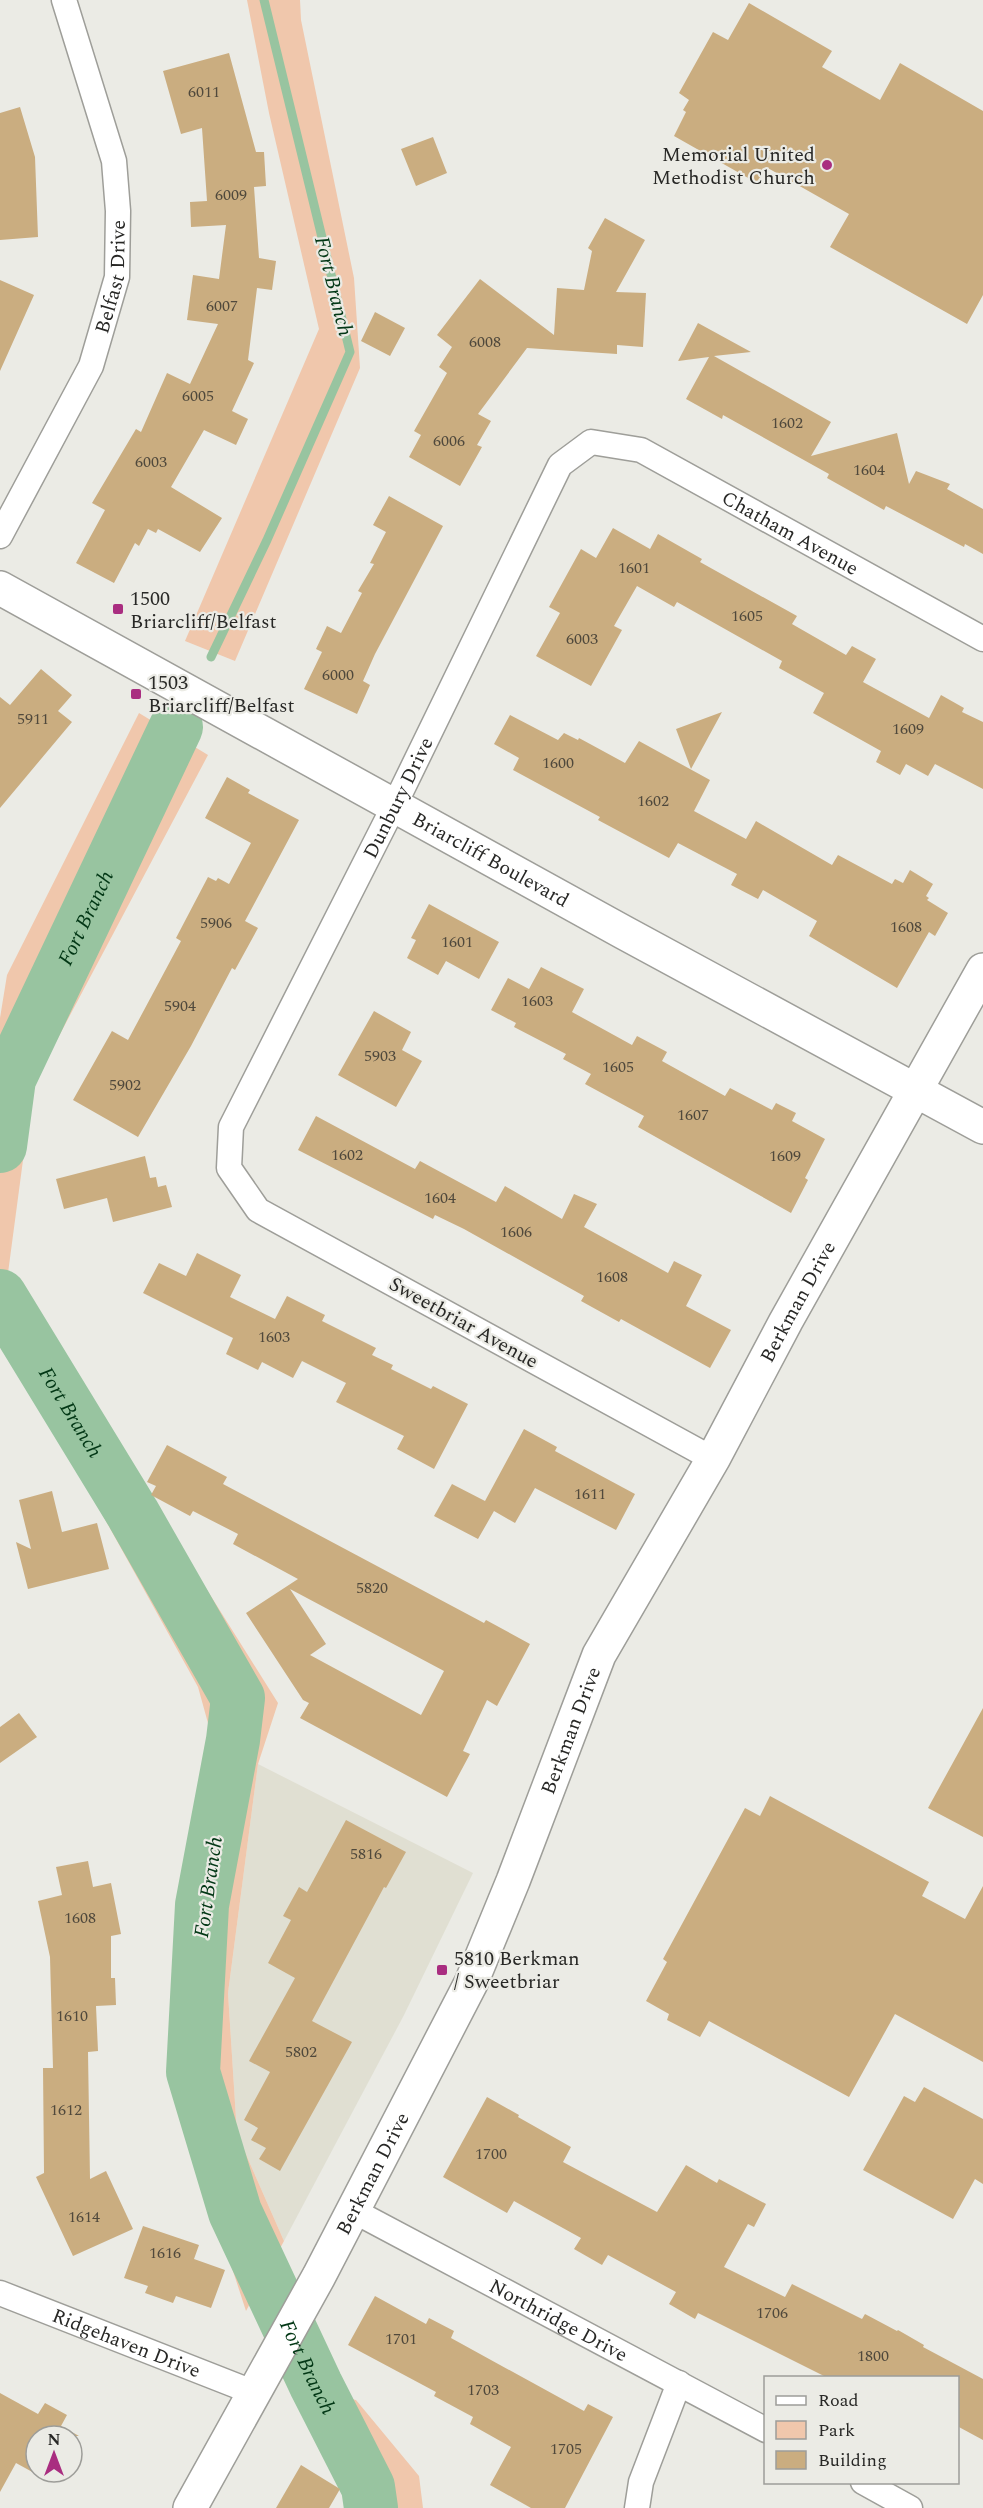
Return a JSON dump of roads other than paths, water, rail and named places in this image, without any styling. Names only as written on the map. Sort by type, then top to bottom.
[{"type":"street","name":"Belfast Drive","points":[[0,536],[92,366],[117,277],[118,211],[114,161],[64,0]]},
{"type":"street","name":"Chatham Avenue","points":[[591,442],[641,450],[983,639]]},
{"type":"street","name":"Dunbury Drive","points":[[230,1168],[231,1127],[394,804],[560,465],[591,442]]},
{"type":"street","name":"Briarcliff Boulevard","points":[[0,588],[622,932],[983,1127]]},
{"type":"street","name":"Berkman Drive","points":[[190,2508],[319,2276],[471,1983],[513,1881],[599,1655],[713,1459],[786,1321],[983,970]]},
{"type":"street","name":"Sweetbriar Avenue","points":[[230,1168],[258,1210],[713,1459]]},
{"type":"street","name":"Northridge Drive","points":[[352,2210],[764,2429]]},
{"type":"street","name":"Ridgehaven Drive","points":[[0,2293],[255,2393]]},
{"type":"street","points":[[637,2508],[641,2482],[679,2383]]},
{"type":"street","points":[[867,2484],[910,2508]]},
{"type":"waterway","name":"Fort Branch","points":[[211,657],[267,540],[350,352],[264,0]]},
{"type":"waterway","name":"Fort Branch","points":[[0,1146],[9,1079],[176,727]]},
{"type":"waterway","name":"Fort Branch","points":[[0,1296],[133,1514],[238,1698],[233,1740],[202,1905],[193,2072],[235,2212],[316,2385],[368,2487],[371,2508]]},
{"type":"place","name":"Memorial United Methodist Church","points":[[827,165]]},
{"type":"place","name":"1500 Briarcliff/Belfast","points":[[118,609]]},
{"type":"place","name":"1503 Briarcliff/Belfast","points":[[136,694]]},
{"type":"place","name":"5810 Berkman / Sweetbriar","points":[[442,1970]]}]
